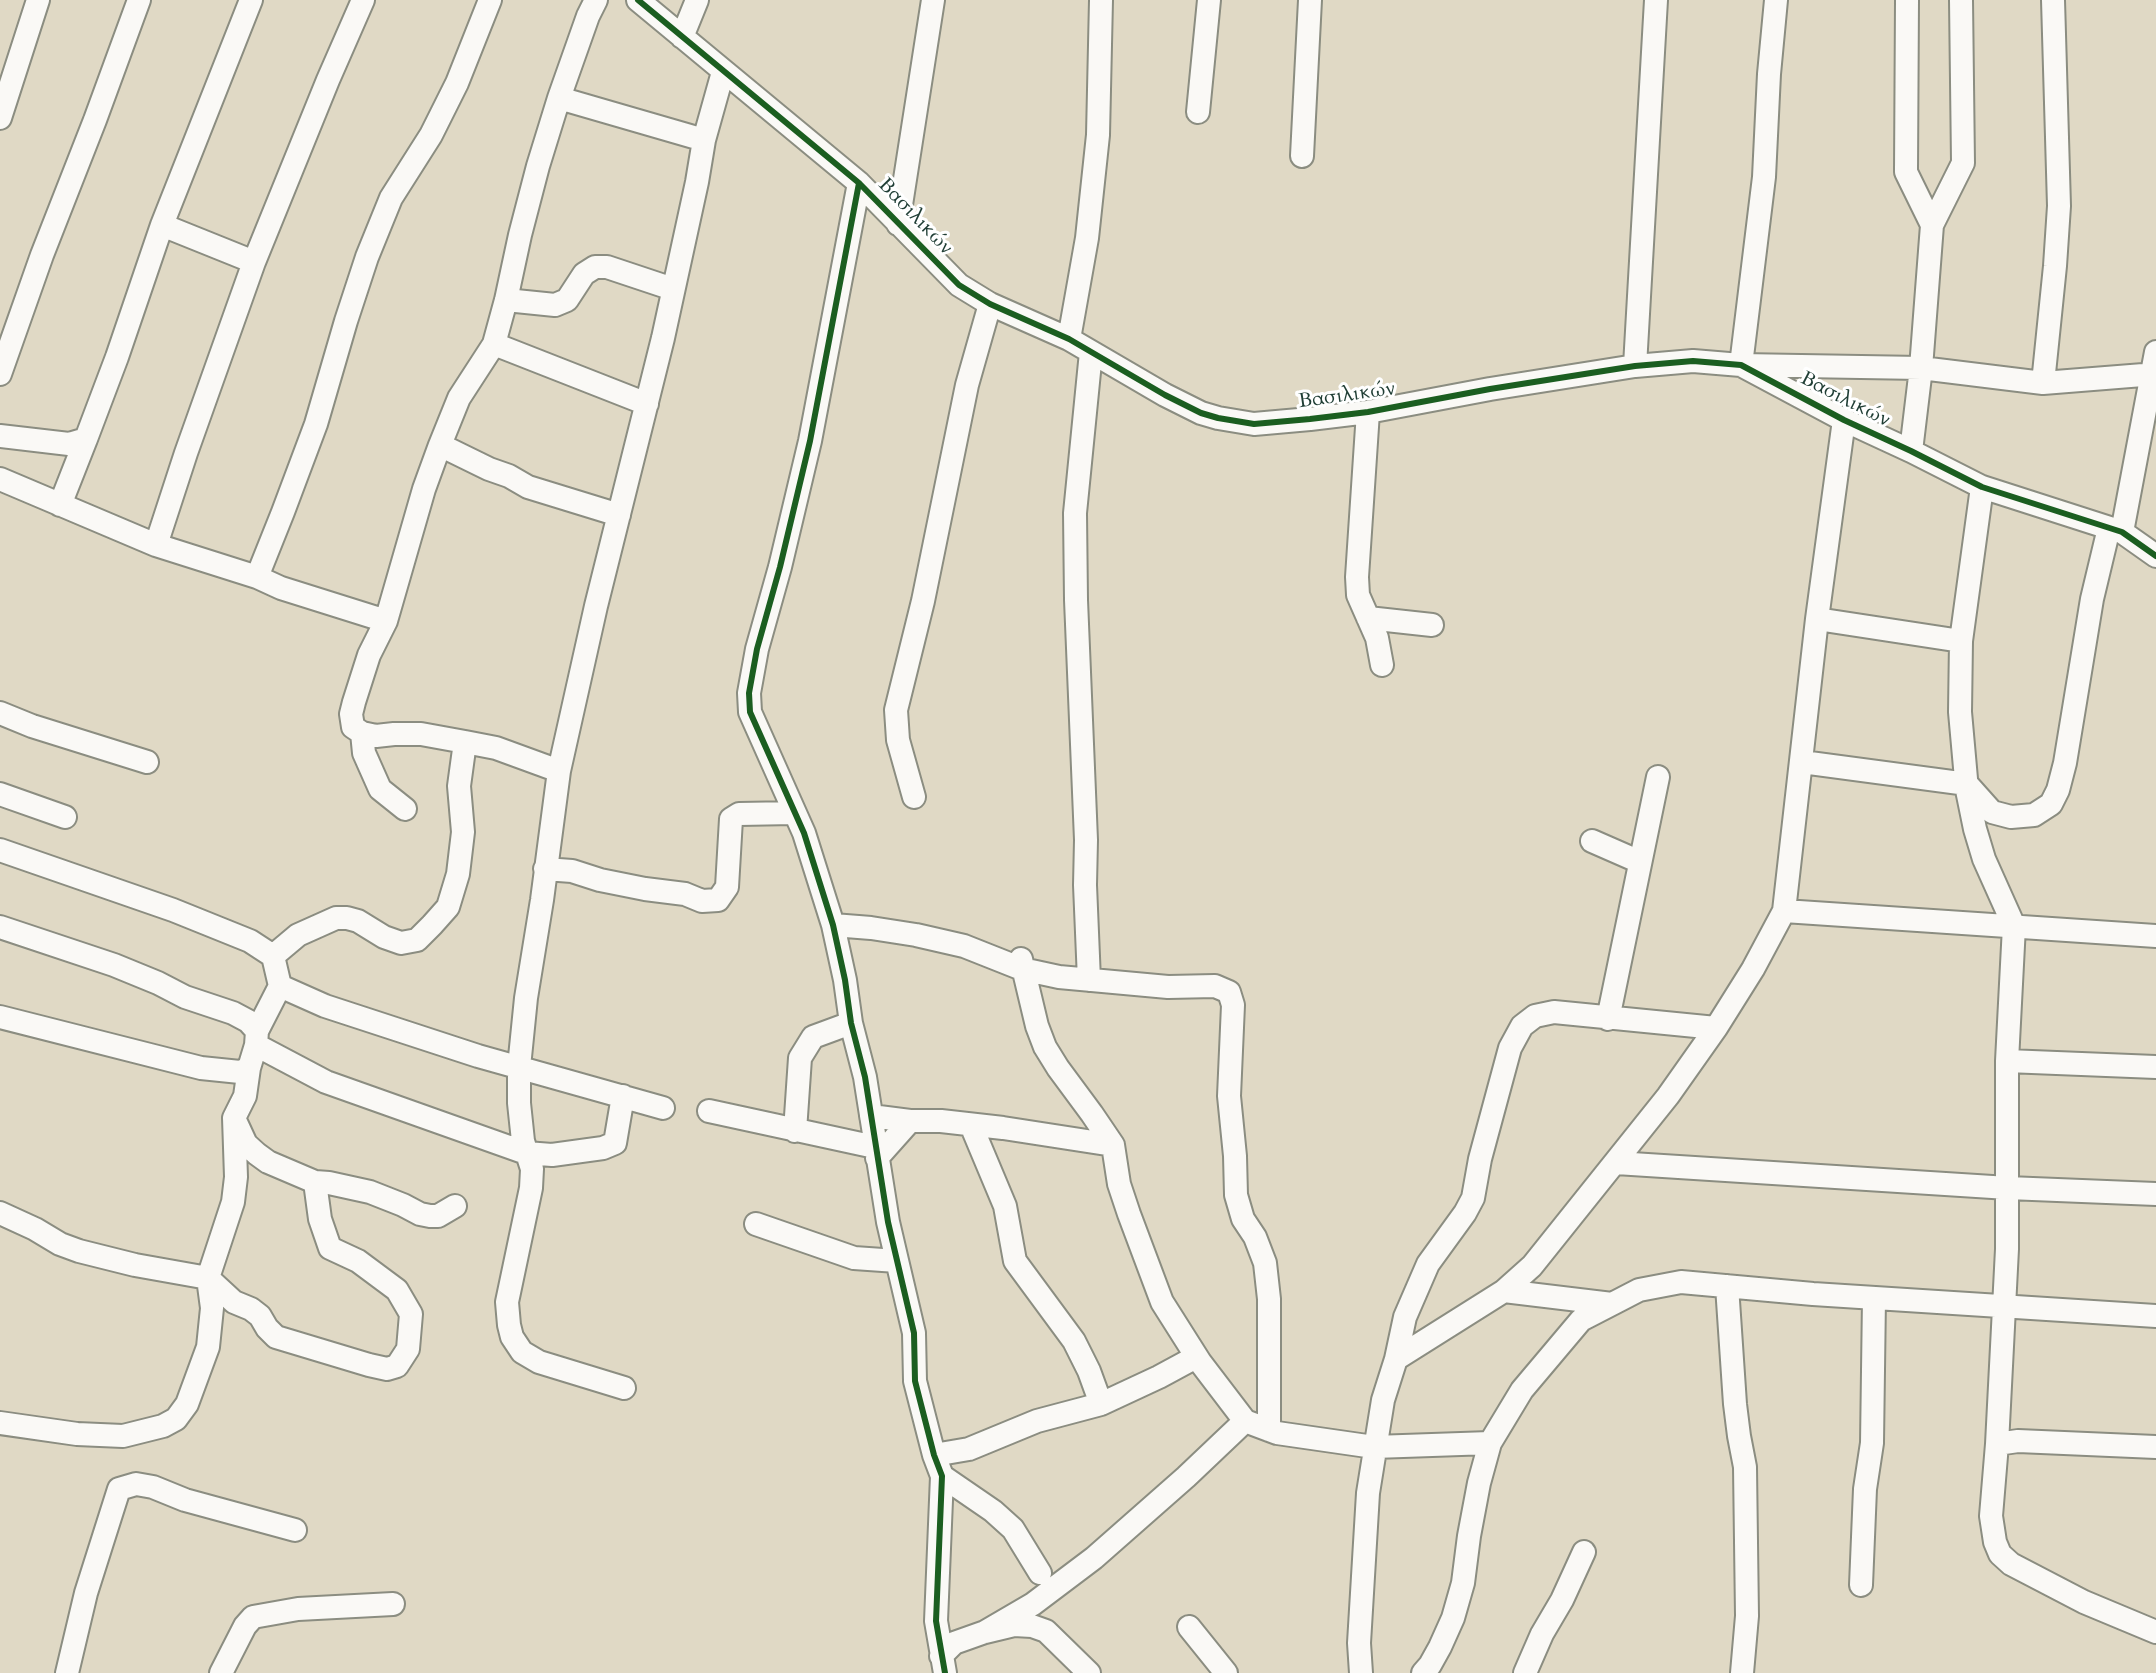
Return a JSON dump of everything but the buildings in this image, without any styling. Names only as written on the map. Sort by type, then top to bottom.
[{"type":"street","points":[[0,118],[38,0]]},
{"type":"street","points":[[0,374],[42,255],[139,0]]},
{"type":"street","points":[[60,505],[117,357],[162,225],[251,0]]},
{"type":"street","points":[[156,546],[186,453],[254,262],[363,0]]},
{"type":"street","points":[[256,577],[283,512],[315,424],[367,257],[391,198],[441,115],[490,0]]},
{"type":"street","points":[[559,771],[496,748],[465,742],[421,734],[376,736],[362,733],[352,727],[351,714],[369,655],[386,621],[424,489],[440,445],[459,398],[494,344],[538,166],[559,98],[588,16],[596,0]]},
{"type":"street","name":"Βασιλικών","points":[[638,0],[859,183],[959,285],[990,304],[1069,339],[1190,408],[1218,418],[1254,424],[1368,412],[1490,389],[1635,366],[1693,361],[1741,365],[1982,488],[2115,530],[2156,556]]},
{"type":"street","points":[[682,37],[697,0]]},
{"type":"street","points":[[898,224],[933,0]]},
{"type":"street","points":[[1069,339],[1087,238],[1098,135],[1101,0]]},
{"type":"street","points":[[1101,23],[1112,0]]},
{"type":"street","points":[[1197,112],[1209,0]]},
{"type":"street","points":[[1302,156],[1310,0]]},
{"type":"street","points":[[1635,366],[1656,0]]},
{"type":"street","points":[[1776,0],[1769,74],[1764,177],[1741,365],[1921,368],[2043,383],[2155,367],[2115,530],[2092,599],[2065,763],[2058,790],[2051,804],[2034,815],[2011,818],[1992,812],[1967,784],[1802,762]]},
{"type":"street","points":[[1907,0],[1906,172],[1932,225]]},
{"type":"street","points":[[1911,451],[1921,368],[1932,225],[1963,163],[1961,0]]},
{"type":"street","points":[[2043,383],[2059,206],[2053,0]]},
{"type":"street","points":[[624,1388],[539,1362],[522,1352],[512,1337],[508,1325],[507,1302],[531,1188],[532,1169],[523,1142],[519,1103],[519,1067],[526,998],[559,771],[647,404],[697,182],[704,140],[723,72]]},
{"type":"street","points":[[559,98],[704,140]]},
{"type":"street","points":[[859,183],[810,441],[780,567],[757,649],[749,693],[750,712],[804,833],[833,925],[845,980],[851,1023],[865,1077],[876,1153],[897,1261],[914,1332],[915,1381],[938,1466],[936,1620],[943,1664]]},
{"type":"street","points":[[162,225],[254,262]]},
{"type":"street","points":[[506,300],[555,305],[567,300],[584,274],[595,267],[607,267],[673,289]]},
{"type":"street","points":[[914,797],[898,740],[896,710],[923,601],[967,385],[990,304]]},
{"type":"street","points":[[494,344],[647,404]]},
{"type":"street","points":[[1089,980],[1085,885],[1086,840],[1076,610],[1075,513],[1091,352]]},
{"type":"street","points":[[1368,412],[1357,577],[1358,595],[1377,638],[1382,665]]},
{"type":"street","points":[[1396,1359],[1504,1291],[1532,1266],[1668,1096],[1716,1028],[1753,969],[1784,911],[1817,619],[1845,420]]},
{"type":"street","points":[[0,436],[69,444],[86,439]]},
{"type":"street","points":[[440,445],[528,487],[619,515]]},
{"type":"street","points":[[0,479],[156,546],[386,621]]},
{"type":"street","points":[[1982,488],[1961,641],[1960,712],[1967,784],[1975,829],[1984,859],[2014,926],[2007,1061],[2008,1188],[2004,1306],[1991,1516],[1995,1542],[2000,1554],[2011,1564],[2084,1602],[2156,1632]]},
{"type":"street","points":[[1368,618],[1432,625]]},
{"type":"street","points":[[1817,619],[1961,641]]},
{"type":"street","points":[[0,713],[32,726],[147,762]]},
{"type":"street","points":[[362,733],[364,753],[380,789],[405,809]]},
{"type":"street","points":[[273,956],[298,935],[336,918],[358,921],[384,937],[401,943],[417,940],[432,926],[448,907],[458,874],[463,832],[459,786],[465,742]]},
{"type":"street","points":[[1608,1018],[1658,777]]},
{"type":"street","points":[[0,794],[65,817]]},
{"type":"street","points":[[545,869],[572,871],[600,880],[686,894],[702,901],[718,900],[727,886],[731,819],[740,814],[794,813]]},
{"type":"street","points":[[1592,841],[1640,862]]},
{"type":"street","points":[[0,850],[174,910],[250,941],[273,956],[280,986],[257,1038],[245,1096],[234,1118],[236,1177],[232,1202],[208,1278],[212,1308],[208,1347],[187,1404],[176,1419],[163,1426],[123,1436],[77,1434],[0,1424]]},
{"type":"street","points":[[1784,911],[2156,936]]},
{"type":"street","points":[[833,925],[916,935],[964,946],[1021,962],[1059,977],[1168,987],[1215,986],[1228,992],[1233,1005],[1229,1096],[1236,1195],[1243,1219],[1255,1237],[1265,1263],[1268,1287],[1269,1430]]},
{"type":"street","points":[[0,927],[114,965],[185,997],[234,1012],[248,1021],[257,1038],[326,1082],[526,1153],[552,1155],[603,1148],[615,1143],[623,1096]]},
{"type":"street","points":[[1021,962],[1037,1026],[1045,1047],[1113,1145],[1119,1184],[1162,1302],[1196,1357],[1245,1421],[1277,1433],[1374,1447],[1490,1443]]},
{"type":"street","points":[[280,986],[325,1006],[519,1067],[663,1108]]},
{"type":"street","points":[[1362,1673],[1359,1643],[1368,1493],[1383,1400],[1396,1359],[1405,1317],[1428,1264],[1465,1213],[1473,1198],[1480,1159],[1510,1048],[1522,1026],[1535,1016],[1554,1012],[1716,1028]]},
{"type":"street","points":[[0,1017],[201,1068],[240,1072],[249,1068]]},
{"type":"street","points":[[795,1131],[800,1058],[813,1037],[851,1023]]},
{"type":"street","points":[[2007,1061],[2156,1067]]},
{"type":"street","points":[[709,1111],[876,1153]]},
{"type":"street","points":[[871,1116],[910,1121],[942,1121],[1113,1145]]},
{"type":"street","points":[[234,1118],[246,1144],[257,1154],[275,1165],[315,1182],[370,1192],[420,1214],[430,1216],[438,1215],[455,1206]]},
{"type":"street","points":[[876,1153],[910,1121]]},
{"type":"street","points":[[971,1125],[1005,1206],[1015,1261],[1074,1341],[1089,1371],[1101,1404]]},
{"type":"street","points":[[1616,1163],[2008,1188],[2156,1194]]},
{"type":"street","points":[[0,1213],[35,1229],[60,1244],[79,1251],[135,1265],[208,1278],[234,1302],[251,1309],[260,1316],[267,1328],[276,1336],[369,1365],[387,1369],[397,1366],[408,1349],[411,1314],[397,1290],[358,1261],[330,1248],[320,1219],[315,1182]]},
{"type":"street","points":[[756,1224],[854,1258],[897,1261]]},
{"type":"street","points":[[1423,1673],[1440,1647],[1453,1618],[1460,1592],[1479,1483],[1490,1443],[1522,1390],[1581,1320],[1639,1290],[1681,1282],[1874,1298],[2156,1316]]},
{"type":"street","points":[[1727,1286],[1738,1436],[1746,1467],[1748,1616],[1742,1673]]},
{"type":"street","points":[[1504,1291],[1612,1304]]},
{"type":"street","points":[[1861,1586],[1865,1490],[1872,1443],[1874,1298]]},
{"type":"street","points":[[938,1466],[969,1449],[1036,1421],[1101,1404],[1196,1357]]},
{"type":"street","points":[[985,1632],[1033,1604],[1094,1558],[1186,1477],[1245,1421]]},
{"type":"street","points":[[1997,1444],[2018,1441],[2156,1448]]},
{"type":"street","points":[[938,1466],[1013,1529],[1040,1573]]},
{"type":"street","points":[[67,1673],[86,1593],[119,1489],[136,1484],[295,1530]]},
{"type":"street","points":[[1525,1673],[1542,1634],[1562,1600],[1584,1552]]},
{"type":"street","points":[[221,1673],[245,1626],[253,1617],[298,1609],[393,1605]]},
{"type":"street","points":[[943,1664],[954,1643],[1014,1625],[1032,1626],[1046,1631],[1089,1673]]},
{"type":"street","points":[[1189,1627],[1226,1673]]},
{"type":"cycle path","points":[[638,0],[859,183],[959,285],[990,304],[1069,339],[1165,395],[1201,413],[1254,424],[1368,412],[1490,389],[1635,366],[1693,361],[1741,365],[1844,420],[1982,487],[2122,532],[2156,556]]},
{"type":"cycle path","points":[[859,183],[810,441],[780,567],[757,649],[749,693],[750,712],[804,833],[833,925],[845,980],[851,1023],[865,1077],[888,1222],[914,1333],[915,1381],[934,1455],[942,1476],[936,1621],[945,1673]]}]
